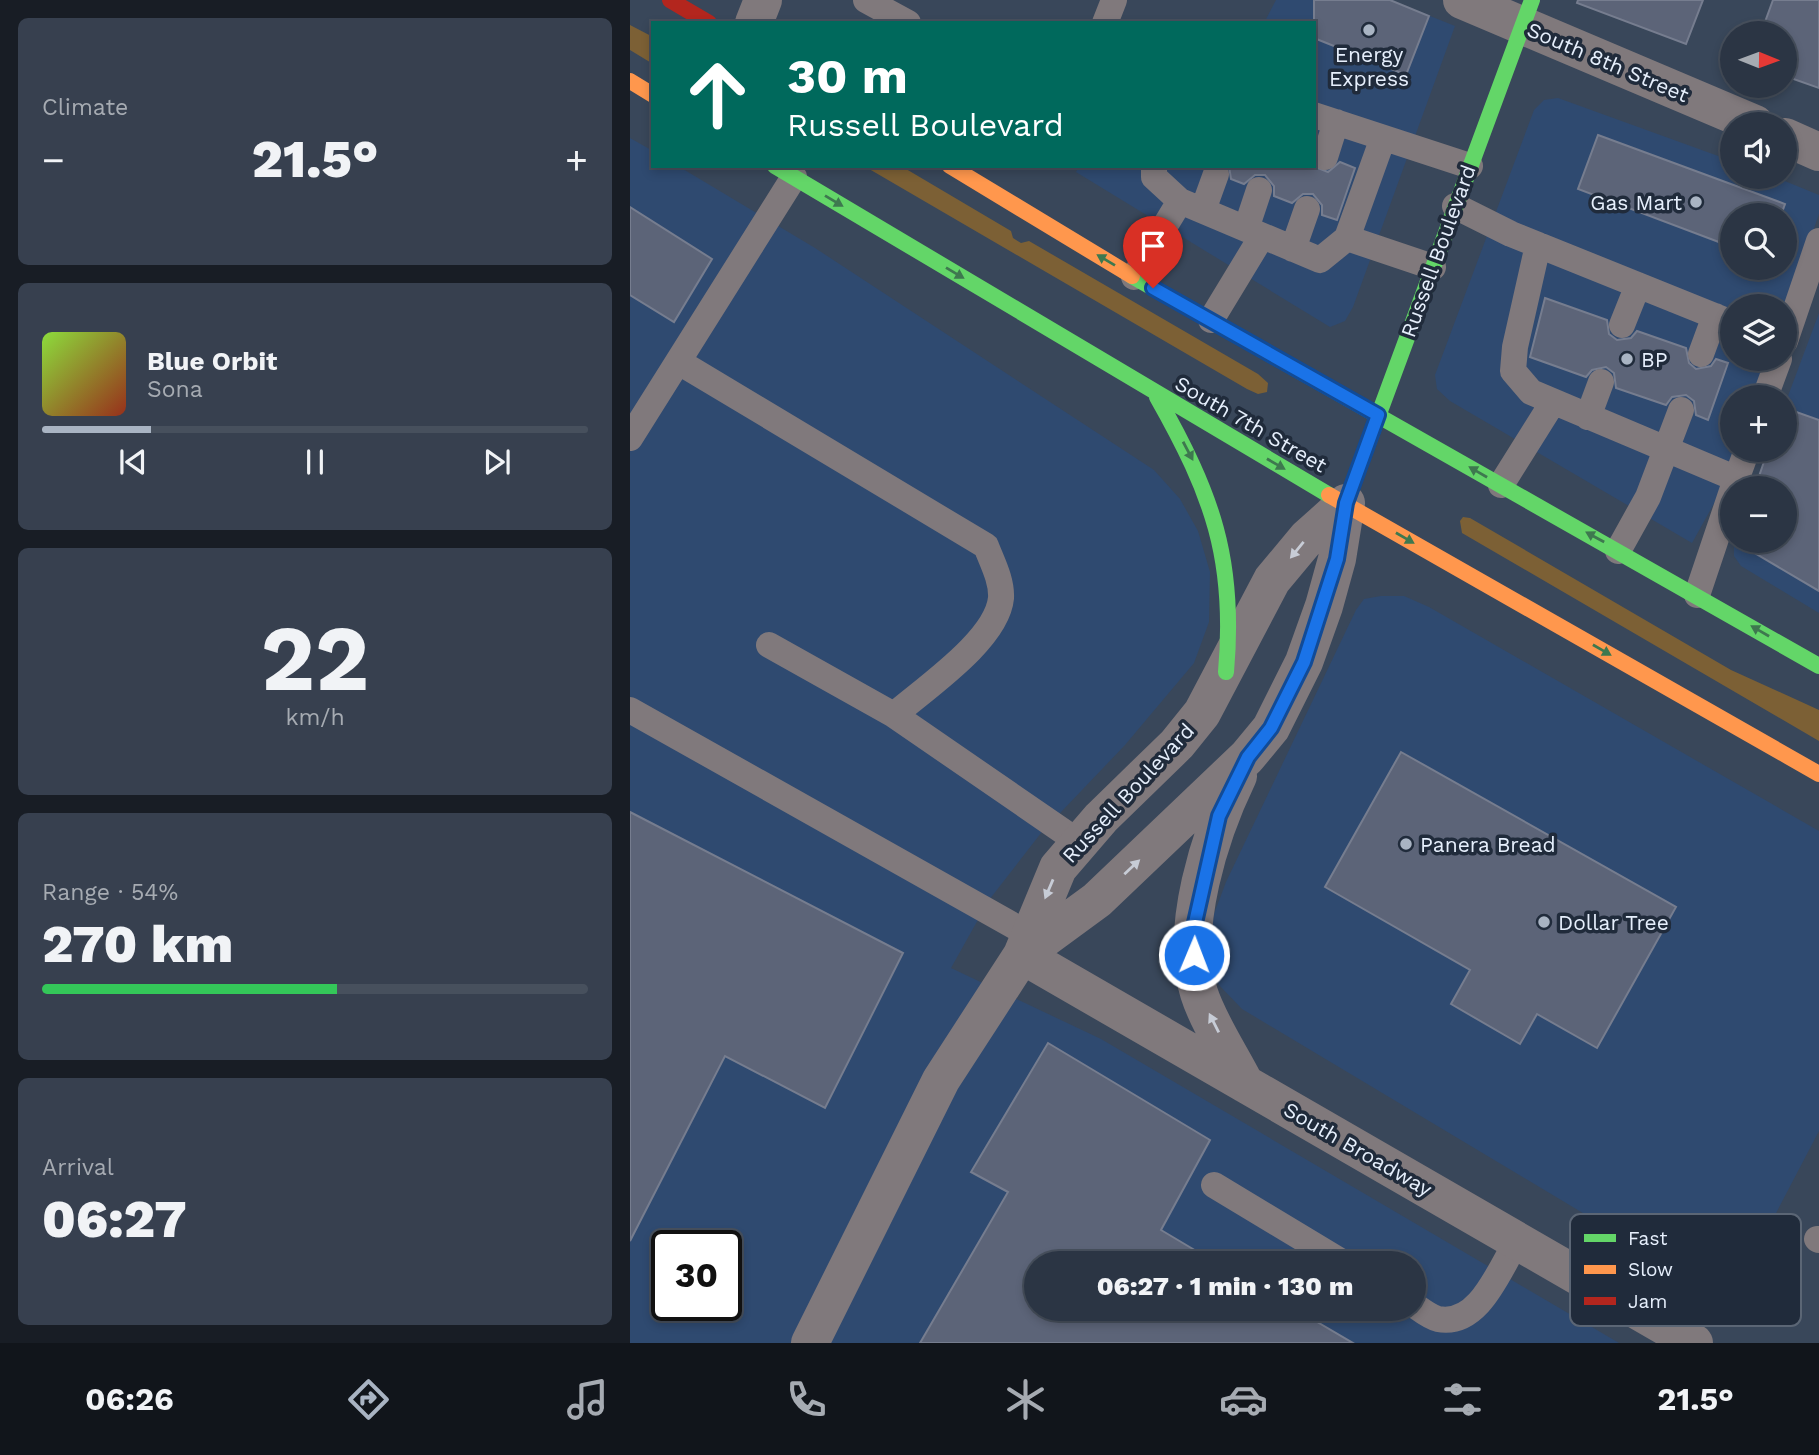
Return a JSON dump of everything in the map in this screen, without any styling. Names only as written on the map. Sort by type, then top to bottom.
[{"type":"main road","points":[[670,0],[706,21]]},
{"type":"main road","name":"Russell Boulevard","points":[[1346,503],[1528,12]]},
{"type":"main road","points":[[630,81],[651,93]]},
{"type":"main road","points":[[953,168],[1134,276],[1819,666]]},
{"type":"main road","name":"South 7th Street","points":[[785,172],[1154,392],[1819,774]]},
{"type":"main road","points":[[1154,392],[1191,454],[1226,553],[1231,592],[1231,636],[1226,672]]},
{"type":"street","points":[[755,21],[762,0]]},
{"type":"street","name":"South 8th Street","points":[[1462,0],[1528,12],[1731,112]]},
{"type":"street","points":[[1797,142],[1819,152]]},
{"type":"street","name":"Russell Boulevard","points":[[810,1343],[942,1080],[1026,945],[1058,868],[1177,744],[1202,713],[1226,672],[1272,580],[1307,538],[1346,503]]},
{"type":"street","name":"Russell Boulevard","points":[[1026,945],[1097,900],[1248,757],[1271,728],[1304,662],[1337,559],[1346,503]]},
{"type":"street","points":[[1245,1084],[1199,993],[1192,936],[1219,816],[1248,757]]},
{"type":"street","name":"South Broadway","points":[[1026,945],[1245,1084],[1570,1272]]},
{"type":"street","name":"South Broadway","points":[[1664,1326],[1694,1343]]},
{"type":"lane","points":[[866,0],[904,21]]},
{"type":"lane","points":[[1106,21],[1114,0]]},
{"type":"lane","points":[[1325,157],[1325,119],[1470,166]]},
{"type":"lane","points":[[1154,168],[1154,177],[1191,206],[1320,260],[1348,238],[1383,138]]},
{"type":"lane","points":[[630,438],[679,362],[785,172]]},
{"type":"lane","points":[[1134,276],[1216,174]]},
{"type":"lane","points":[[1211,320],[1254,232],[1259,190]]},
{"type":"lane","points":[[1455,206],[1538,245],[1720,318]]},
{"type":"lane","points":[[1293,249],[1307,209]]},
{"type":"lane","points":[[1348,238],[1433,267]]},
{"type":"lane","points":[[1797,306],[1819,241]]},
{"type":"lane","points":[[1538,245],[1515,347],[1513,371],[1531,392],[1668,450],[1720,478]]},
{"type":"lane","points":[[1622,325],[1638,285]]},
{"type":"lane","points":[[1701,354],[1720,326]]},
{"type":"lane","points":[[679,362],[986,547],[997,573],[1001,598],[987,634],[894,715]]},
{"type":"lane","points":[[1588,416],[1601,382]]},
{"type":"lane","points":[[1501,485],[1553,402]]},
{"type":"lane","points":[[1618,551],[1648,497],[1681,410]]},
{"type":"lane","points":[[1697,595],[1720,527]]},
{"type":"lane","points":[[769,645],[894,715],[1080,843]]},
{"type":"lane","points":[[630,710],[1026,945]]},
{"type":"lane","points":[[1214,1185],[1323,1251]]},
{"type":"lane","points":[[1426,1312],[1436,1318],[1457,1319],[1473,1311],[1517,1241]]},
{"type":"shaded area","points":[[1276,0],[1390,0],[1455,26],[1353,307],[1345,321],[1330,327],[1076,172],[1078,168],[1316,168],[1316,21],[1265,21]]},
{"type":"shaded area","points":[[630,25],[651,36],[651,63],[630,50]]},
{"type":"shaded area","points":[[1558,98],[1720,157],[1720,189],[1797,189],[1797,186],[1819,195],[1819,214],[1797,277],[1797,203],[1720,203],[1720,280],[1796,280],[1791,294],[1720,294],[1720,371],[1764,371],[1759,385],[1720,385],[1720,462],[1732,462],[1727,476],[1720,476],[1720,493],[1692,543],[1450,401],[1437,389],[1435,375],[1534,110],[1544,100]]},
{"type":"shaded area","points":[[630,138],[651,150],[651,168],[681,168],[815,248],[1154,470],[1180,499],[1198,531],[1210,572],[1209,622],[1194,663],[1125,745],[1041,833],[989,900],[951,968],[1101,1039],[1570,1314],[1570,1326],[1590,1326],[1619,1343],[630,1343]]},
{"type":"shaded area","points":[[867,168],[904,168],[1011,231],[1013,238],[1021,243],[1029,241],[1258,374],[1268,383],[1267,392],[1258,394]]},
{"type":"shaded area","points":[[1819,313],[1819,613],[1741,566],[1734,556],[1734,553],[1797,553],[1797,476],[1758,476],[1764,462],[1797,462],[1797,385],[1792,385]]},
{"type":"shaded area","points":[[1463,517],[1470,518],[1731,670],[1819,710],[1819,741],[1462,533],[1460,521]]},
{"type":"shaded area","points":[[1404,596],[1429,607],[1819,831],[1819,1131],[1776,1214],[1585,1214],[1242,1009],[1219,985],[1209,951],[1214,914],[1226,882],[1356,610],[1364,599]]},
{"type":"building","name":"Energy Express","points":[[1314,0],[1390,0],[1429,16],[1406,75],[1316,39]]},
{"type":"building","points":[[1578,0],[1703,0],[1686,44],[1577,3]]},
{"type":"building","points":[[1773,0],[1819,0],[1819,88],[1797,80],[1797,21],[1765,21]]},
{"type":"building","name":"Gas Mart","points":[[1598,135],[1720,180],[1720,189],[1744,189],[1782,203],[1720,203],[1720,242],[1578,189]]},
{"type":"building","points":[[1340,162],[1355,168],[1337,220],[1322,215],[1322,205],[1313,194],[1303,194],[1292,203],[1274,196],[1274,186],[1265,175],[1255,175],[1244,184],[1231,179],[1229,168],[1316,167],[1328,172]]},
{"type":"building","points":[[630,207],[712,259],[674,322],[630,295]]},
{"type":"building","name":"BP","points":[[1545,298],[1607,320],[1609,334],[1617,340],[1631,338],[1637,331],[1686,348],[1689,363],[1696,369],[1711,366],[1716,359],[1720,360],[1720,371],[1725,371],[1708,420],[1696,415],[1694,401],[1686,395],[1672,397],[1666,405],[1616,388],[1614,373],[1606,367],[1592,370],[1586,377],[1530,357]]},
{"type":"building","points":[[1797,412],[1819,420],[1819,591],[1755,553],[1797,553],[1797,476],[1759,476],[1764,462],[1797,462]]},
{"type":"building","name":"Dollar Tree","points":[[1401,752],[1676,907],[1597,1048],[1537,1014],[1520,1044],[1451,1004],[1470,970],[1325,887]]},
{"type":"building","points":[[630,812],[903,953],[825,1108],[725,1056],[630,1241]]},
{"type":"building","points":[[1048,1043],[1210,1140],[1161,1230],[1196,1251],[1024,1251],[1024,1321],[1315,1321],[1353,1343],[920,1343],[1008,1192],[971,1172]]},
{"type":"traffic: fast","points":[[1346,503],[1532,0]]},
{"type":"traffic: fast","points":[[778,168],[1329,495]]},
{"type":"traffic: fast","points":[[1132,276],[1819,666]]},
{"type":"traffic: fast","points":[[1157,397],[1192,465],[1216,528],[1227,595],[1226,672]]},
{"type":"traffic: slow","points":[[630,81],[651,94]]},
{"type":"traffic: slow","points":[[953,168],[1132,276]]},
{"type":"traffic: slow","points":[[1329,495],[1819,774]]},
{"type":"traffic: jam","points":[[670,0],[706,21]]},
{"type":"place","name":"Energy Express","points":[[1369,30]]},
{"type":"place","name":"Gas Mart","points":[[1696,202]]},
{"type":"place","name":"BP","points":[[1627,359]]},
{"type":"place","name":"Panera Bread","points":[[1406,844]]},
{"type":"place","name":"Dollar Tree","points":[[1544,922]]},
{"type":"route","points":[[1153,288],[1378,415],[1346,503],[1337,559],[1304,662],[1271,728],[1248,757],[1219,816],[1206,864],[1192,936],[1194,955]]}]
